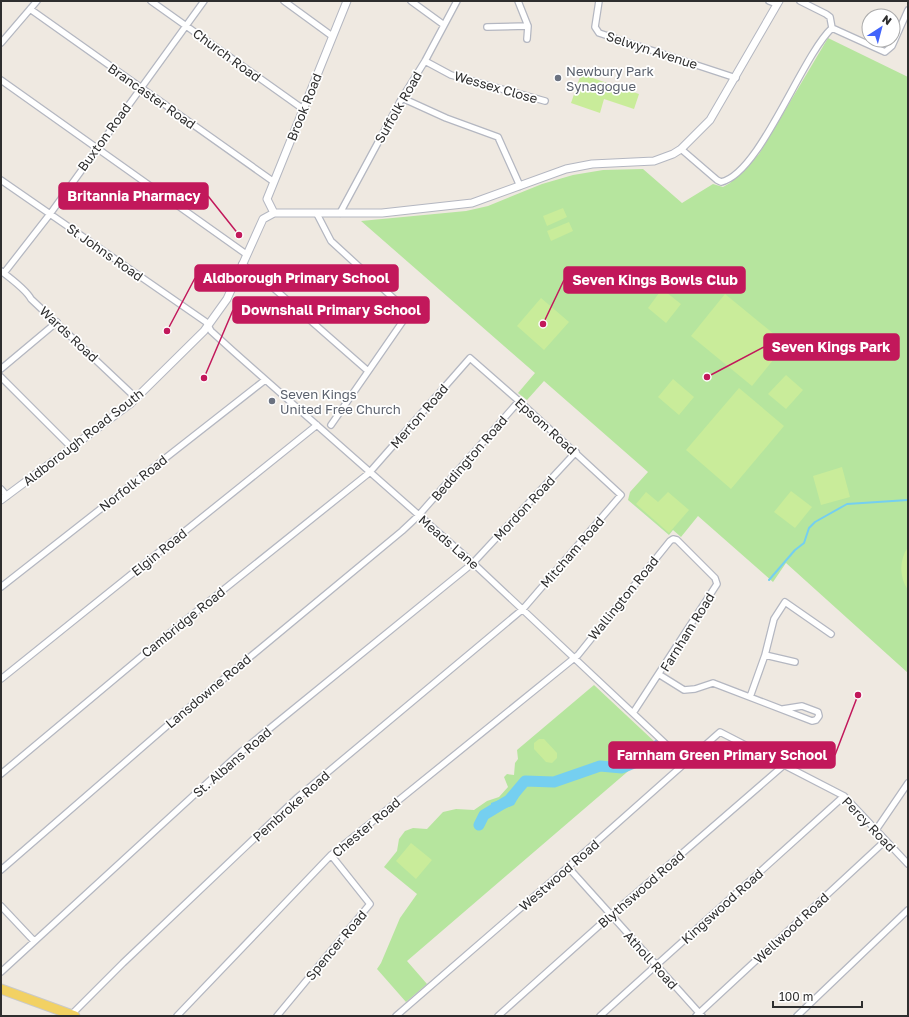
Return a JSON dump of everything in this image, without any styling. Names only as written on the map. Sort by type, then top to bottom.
[{"type":"main road","points":[[1,989],[73,1015]]},
{"type":"street","points":[[1,43],[37,1]]},
{"type":"street","name":"Church Road","points":[[151,1],[303,109]]},
{"type":"street","name":"Buxton Road","points":[[2,272],[50,214],[96,148],[204,1]]},
{"type":"street","points":[[284,1],[332,36]]},
{"type":"street","name":"Brook Road","points":[[274,213],[267,199],[347,1]]},
{"type":"street","points":[[411,1],[444,25]]},
{"type":"street","name":"Suffolk Road","points":[[340,213],[402,98],[425,61],[457,1]]},
{"type":"street","points":[[518,1],[528,26],[527,39]]},
{"type":"street","name":"Selwyn Avenue","points":[[599,1],[595,27],[598,33],[736,78]]},
{"type":"street","points":[[274,213],[382,213],[472,203],[566,169],[592,164],[654,161],[673,154],[681,149],[710,120],[736,78],[778,3],[769,1]]},
{"type":"street","points":[[681,149],[721,182],[730,179],[755,152],[817,49],[832,28],[830,18],[826,14],[800,1]]},
{"type":"street","name":"Brancaster Road","points":[[30,9],[274,182]]},
{"type":"street","points":[[832,28],[885,52],[894,42],[908,10]]},
{"type":"street","points":[[487,27],[528,26]]},
{"type":"street","name":"Wessex Close","points":[[425,61],[451,75],[545,101]]},
{"type":"street","points":[[1,80],[246,254]]},
{"type":"street","points":[[402,98],[446,118],[498,136],[520,186]]},
{"type":"street","name":"St Johns Road","points":[[1,180],[206,322],[209,326]]},
{"type":"street","name":"Aldborough Road South","points":[[4,498],[72,448],[136,398],[209,326],[227,299],[246,254],[263,220],[274,213]]},
{"type":"street","points":[[317,214],[331,241],[403,307],[403,321],[330,424]]},
{"type":"street","points":[[242,264],[270,284],[368,371]]},
{"type":"street","name":"Wards Road","points":[[2,272],[28,294],[31,299],[136,398]]},
{"type":"street","points":[[1,369],[57,322]]},
{"type":"street","name":"Meads Lane","points":[[209,326],[211,331],[265,380],[473,563],[686,763]]},
{"type":"street","name":"Epsom Road","points":[[470,358],[576,452],[621,495]]},
{"type":"street","name":"Merton Road","points":[[369,473],[470,358]]},
{"type":"street","points":[[1,377],[72,448]]},
{"type":"street","name":"Norfolk Road","points":[[1,587],[265,380]]},
{"type":"street","name":"Beddington Road","points":[[418,516],[519,401]]},
{"type":"street","name":"Elgin Road","points":[[1,679],[317,425]]},
{"type":"street","name":"Mordon Road","points":[[473,563],[576,452]]},
{"type":"street","name":"Cambridge Road","points":[[1,774],[166,635],[369,473]]},
{"type":"street","points":[[1,490],[4,498]]},
{"type":"street","name":"Mitcham Road","points":[[523,609],[621,495]]},
{"type":"street","name":"Lansdowne Road","points":[[1,870],[168,725],[418,516]]},
{"type":"street","name":"Wallington Road","points":[[574,658],[673,539]]},
{"type":"street","name":"Farnham Road","points":[[634,713],[660,675],[717,581],[677,540],[673,539]]},
{"type":"street","name":"St. Albans Road","points":[[1,972],[242,751],[473,563]]},
{"type":"street","points":[[750,697],[765,654],[774,619],[785,602],[831,634]]},
{"type":"street","name":"Pembroke Road","points":[[73,1015],[123,962],[298,797],[523,609]]},
{"type":"street","points":[[765,654],[795,662]]},
{"type":"street","name":"Chester Road","points":[[177,1016],[331,855],[574,658]]},
{"type":"street","points":[[660,675],[684,690],[695,689],[713,683],[812,721],[816,720],[819,716],[818,712],[802,706],[782,709]]},
{"type":"street","name":"Westwood Road","points":[[396,1016],[568,868],[720,732]]},
{"type":"street","name":"Percy Road","points":[[720,732],[844,796],[908,864]]},
{"type":"street","name":"Blythswood Road","points":[[498,1016],[611,915],[784,765]]},
{"type":"street","points":[[876,830],[908,783]]},
{"type":"street","name":"Kingswood Road","points":[[600,1016],[844,796]]},
{"type":"street","name":"Wellwood Road","points":[[699,1015],[885,841]]},
{"type":"street","name":"Spencer Road","points":[[277,1016],[370,904],[331,855]]},
{"type":"street","name":"Atholl Road","points":[[568,868],[699,1015]]},
{"type":"street","points":[[1,906],[34,941]]},
{"type":"street","points":[[797,1016],[908,910]]},
{"type":"green space","points":[[828,38],[908,77],[908,673],[786,563],[773,582],[698,516],[681,537],[673,530],[669,535],[628,500],[630,492],[648,472],[544,381],[527,400],[518,393],[535,373],[361,221],[466,211],[488,206],[542,184],[573,175],[603,170],[643,169],[682,203],[713,184],[723,187],[730,183],[759,154]]},
{"type":"green space","points":[[581,74],[639,94],[634,109],[604,99],[600,113],[571,103]]},
{"type":"green space","points":[[563,208],[567,217],[547,226],[543,216]]},
{"type":"green space","points":[[569,222],[573,231],[551,241],[547,231]]},
{"type":"green space","points":[[662,289],[681,304],[666,323],[648,308]]},
{"type":"green space","points":[[725,294],[786,344],[752,386],[691,336]]},
{"type":"green space","points":[[541,298],[569,322],[544,350],[517,326]]},
{"type":"green space","points":[[786,375],[803,390],[786,409],[768,394]]},
{"type":"green space","points":[[673,379],[694,397],[679,415],[658,397]]},
{"type":"green space","points":[[739,388],[784,426],[731,489],[686,450]]},
{"type":"green space","points":[[842,467],[850,497],[821,505],[813,476]]},
{"type":"green space","points":[[791,491],[812,507],[795,528],[774,512]]},
{"type":"green space","points":[[646,492],[658,502],[668,492],[689,510],[669,533],[636,504]]},
{"type":"green space","points":[[908,547],[908,590],[903,580],[901,568],[903,557]]},
{"type":"green space","points":[[594,685],[657,744],[633,767],[407,961],[427,984],[406,1002],[377,969],[400,918],[417,894],[384,867],[397,851],[399,839],[405,831],[413,828],[427,829],[443,812],[456,809],[474,810],[487,801],[499,797],[508,787],[504,777],[507,774],[514,775],[515,763],[518,759],[517,750]]},
{"type":"green space","points":[[539,739],[544,739],[557,753],[557,758],[552,763],[546,762],[534,749],[534,743]]},
{"type":"green space","points":[[411,843],[432,860],[416,879],[396,861]]},
{"type":"water","points":[[515,788],[521,793],[514,805],[499,811],[491,807],[491,803],[505,798]]},
{"type":"waterway","points":[[769,580],[795,550],[804,543],[809,528],[815,522],[847,504],[908,500]]},
{"type":"waterway","points":[[479,825],[484,815],[509,800],[525,781],[554,782],[600,766],[622,768],[644,759],[658,745]]},
{"type":"place","name":"Newbury Park Synagogue","points":[[558,78]]},
{"type":"place","name":"Britannia Pharmacy","points":[[239,235]]},
{"type":"place","name":"Seven Kings Bowls Club","points":[[543,324]]},
{"type":"place","name":"Aldborough Primary School","points":[[167,331]]},
{"type":"place","name":"Seven Kings Park","points":[[707,377]]},
{"type":"place","name":"Downshall Primary School","points":[[204,378]]},
{"type":"place","name":"Seven Kings United Free Church","points":[[272,401]]},
{"type":"place","name":"Farnham Green Primary School","points":[[858,695]]}]
